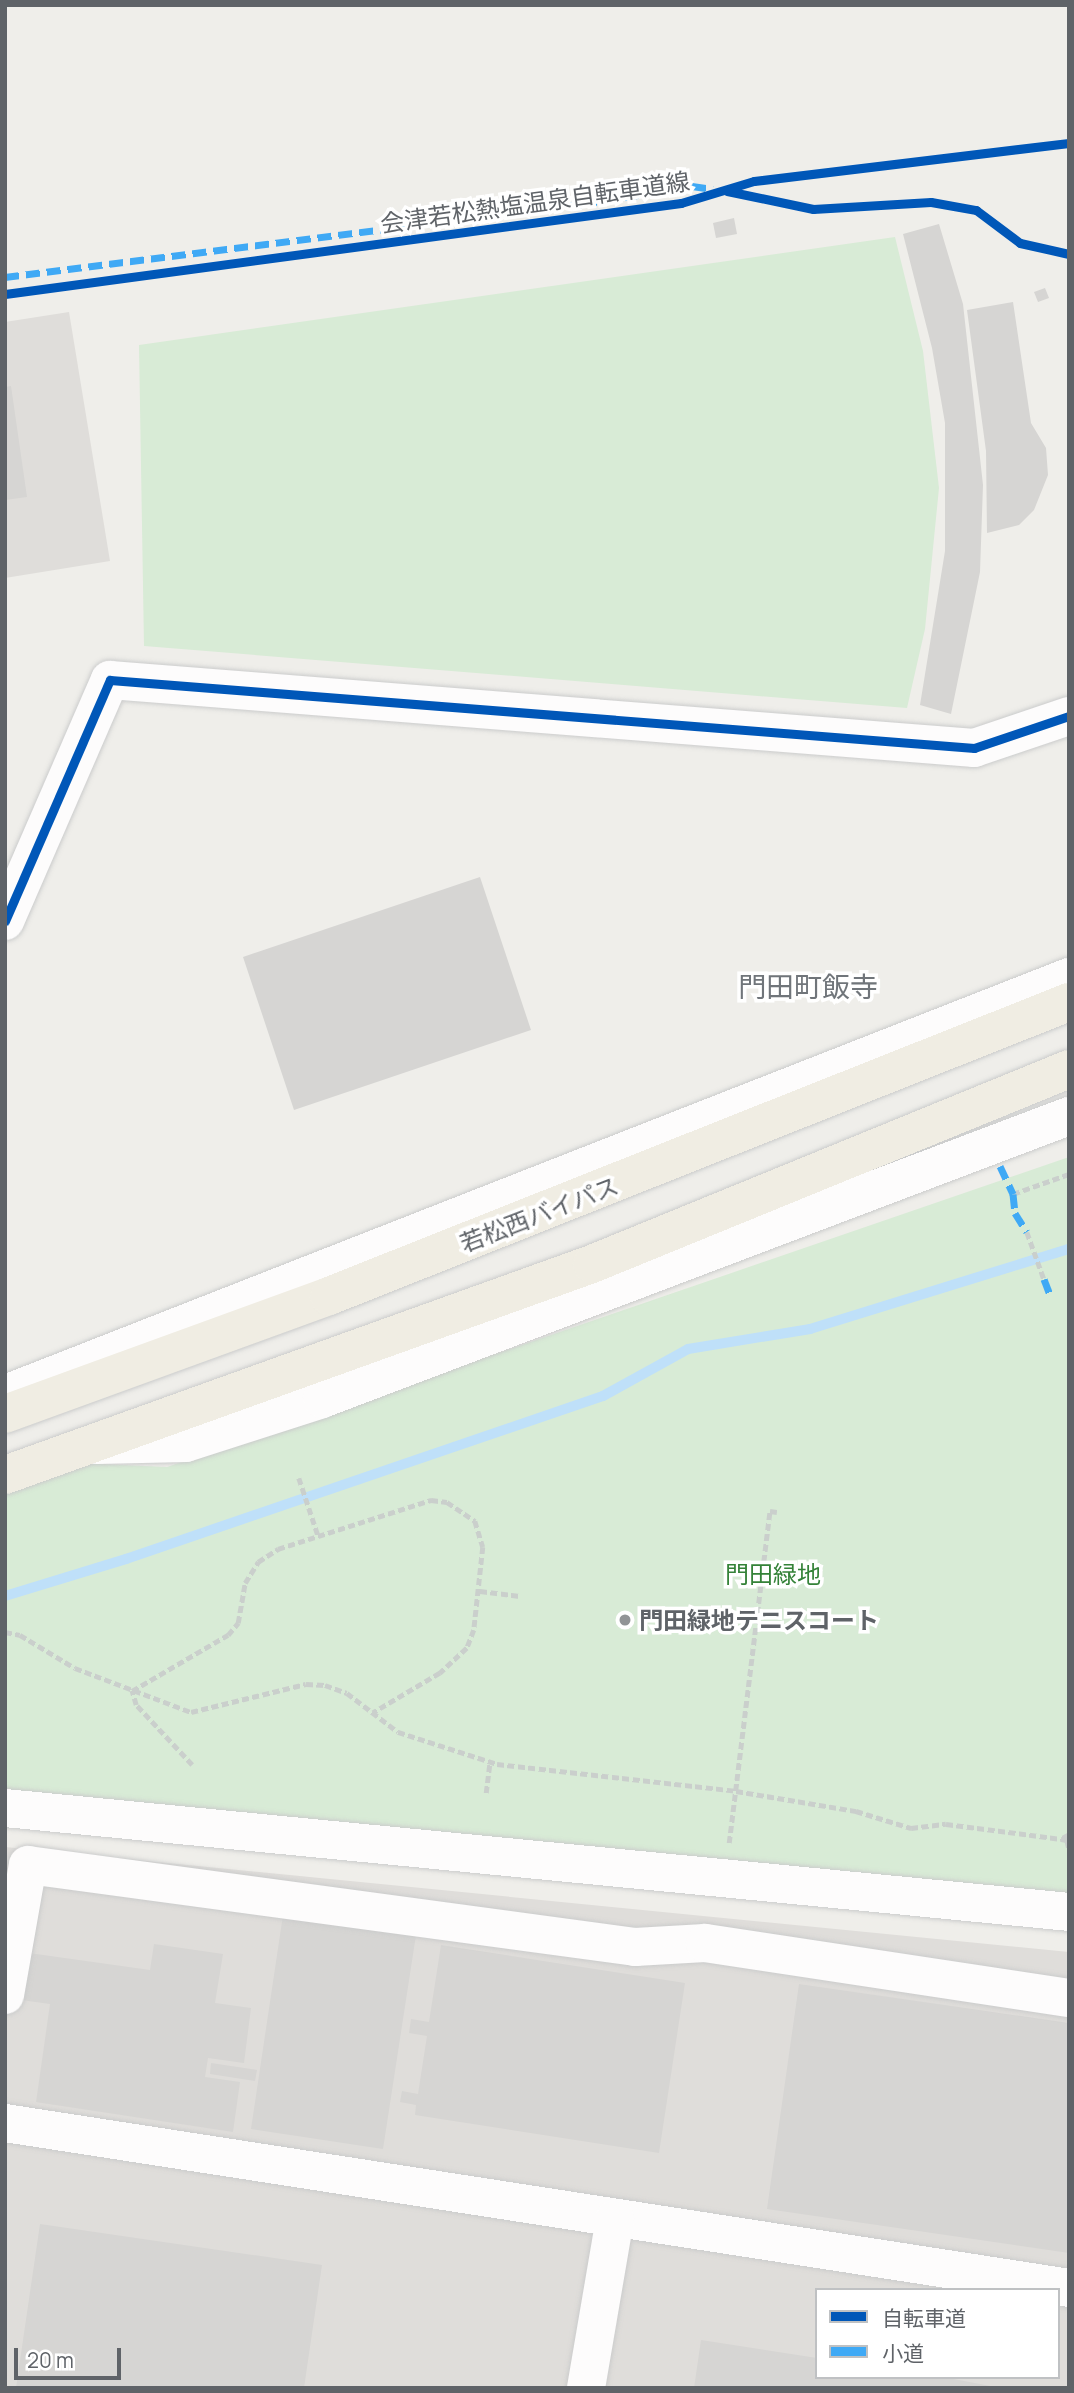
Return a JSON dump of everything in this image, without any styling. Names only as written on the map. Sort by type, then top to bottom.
[{"type":"highway","name":"若松西バイパス","points":[[5,1414],[329,1296],[1069,1002]]},
{"type":"highway","points":[[5,1475],[592,1264],[1069,1069]]},
{"type":"street","points":[[5,921],[110,680],[974,748],[1069,716]]},
{"type":"street","points":[[5,1394],[1069,977]]},
{"type":"street","points":[[91,1445],[186,1443],[322,1399],[1069,1116]]},
{"type":"street","points":[[5,1808],[1069,1912]]},
{"type":"street","points":[[5,1994],[28,1865],[635,1947],[705,1943],[1069,1998]]},
{"type":"street","points":[[5,2123],[1069,2288]]},
{"type":"street","points":[[586,2388],[615,2218]]},
{"type":"path","points":[[1013,1194],[1069,1174]]},
{"type":"path","points":[[1027,1233],[1044,1279]]},
{"type":"path","points":[[299,1478],[318,1535]]},
{"type":"path","points":[[132,1691],[228,1635],[238,1623],[245,1583],[258,1562],[278,1549],[431,1500],[447,1502],[475,1521],[483,1546],[480,1591],[467,1648],[440,1673],[373,1713]]},
{"type":"path","points":[[725,1878],[770,1511],[777,1512]]},
{"type":"path","points":[[480,1591],[520,1596]]},
{"type":"path","points":[[5,1632],[20,1635],[75,1668],[191,1712],[306,1684],[347,1693],[398,1732],[490,1762],[736,1791],[856,1811],[911,1828],[946,1824],[1067,1839],[1069,1849]]},
{"type":"path","points":[[132,1691],[136,1705],[192,1765]]},
{"type":"path","points":[[486,1793],[490,1762]]},
{"type":"path","points":[[1061,1839],[1069,1835]]},
{"type":"shaded area","points":[[69,312],[110,561],[5,578],[5,322]]},
{"type":"shaded area","points":[[5,1847],[1069,1952],[1069,2388],[5,2388]]},
{"type":"green space","points":[[895,237],[923,351],[939,488],[925,629],[907,708],[144,646],[139,345]]},
{"type":"green space","name":"門田緑地","points":[[1069,1157],[1069,1902],[5,1800],[5,1489],[78,1463],[167,1467]]},
{"type":"building","points":[[734,218],[737,234],[716,238],[713,223]]},
{"type":"building","points":[[939,224],[963,304],[983,485],[980,572],[951,714],[920,705],[945,551],[945,423],[932,348],[903,234]]},
{"type":"building","points":[[1045,288],[1049,298],[1038,302],[1034,292]]},
{"type":"building","points":[[1013,302],[1031,423],[1046,448],[1048,475],[1034,510],[1019,525],[987,533],[986,451],[967,310]]},
{"type":"building","points":[[11,386],[27,497],[5,500],[5,387]]},
{"type":"building","points":[[480,877],[531,1030],[294,1110],[243,957]]},
{"type":"building","points":[[283,1915],[416,1935],[383,2149],[251,2129]]},
{"type":"building","points":[[154,1944],[223,1954],[215,2003],[251,2008],[244,2063],[208,2058],[205,2077],[240,2082],[233,2132],[36,2102],[50,2004],[21,2000],[29,1953],[150,1970]]},
{"type":"building","points":[[441,1945],[685,1983],[659,2153],[415,2115],[416,2105],[400,2102],[402,2091],[418,2094],[427,2036],[409,2033],[411,2019],[429,2022]]},
{"type":"building","points":[[799,1984],[1069,2023],[1069,2253],[767,2209]]},
{"type":"building","points":[[211,2063],[257,2070],[255,2081],[210,2074]]},
{"type":"building","points":[[40,2224],[322,2265],[304,2388],[16,2388]]},
{"type":"building","points":[[701,2340],[815,2358],[815,2379],[954,2379],[1001,2388],[694,2388]]},
{"type":"waterway","points":[[5,1596],[126,1559],[603,1396],[688,1349],[810,1329],[1069,1249]]},
{"type":"marked path","points":[[5,277],[583,204],[692,186],[713,189]]},
{"type":"marked path","points":[[1000,1166],[1013,1194],[1015,1213],[1027,1232]]},
{"type":"marked path","points":[[1044,1279],[1050,1295]]},
{"type":"cycle path","name":"会津若松熱塩温泉自転車道線","points":[[5,294],[681,203],[754,181],[1069,143]]},
{"type":"cycle path","points":[[727,191],[813,209],[931,202],[976,210],[1020,243],[1069,254]]},
{"type":"cycle path","points":[[5,921],[110,680],[974,748],[1069,716]]},
{"type":"place","name":"門田緑地テニスコート","points":[[625,1620]]},
{"type":"district","name":"門田町飯寺","points":[[808,986]]}]
